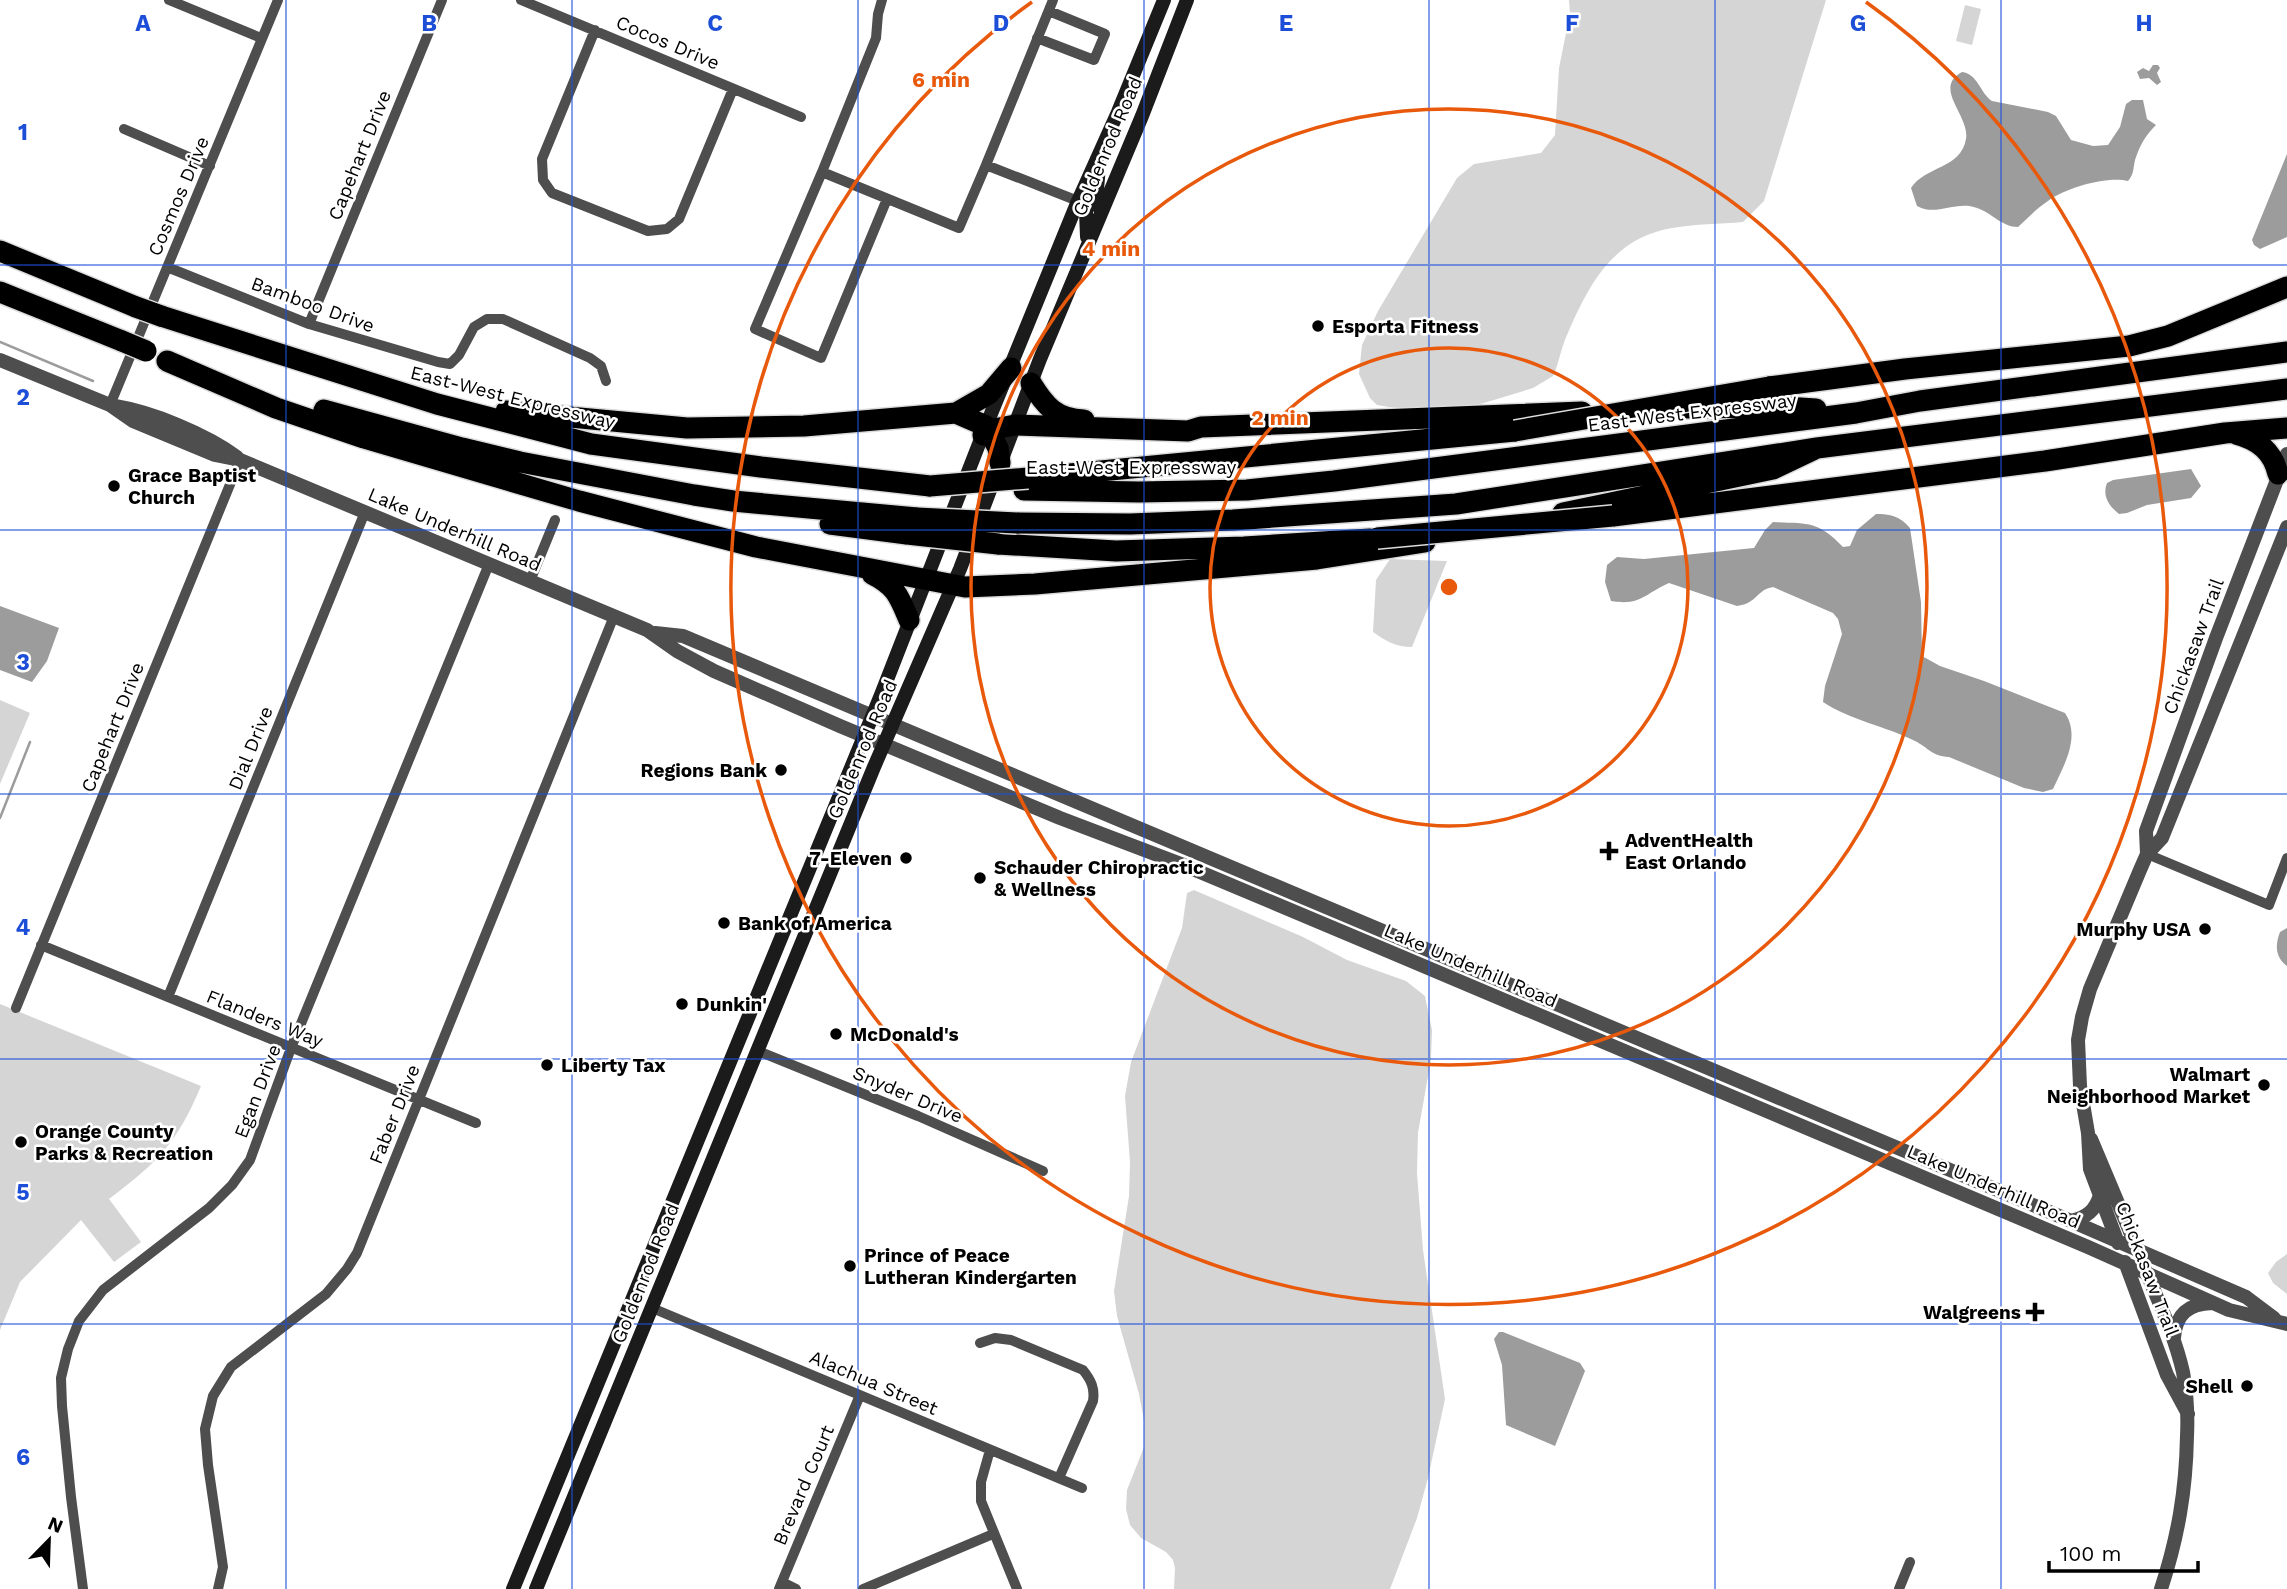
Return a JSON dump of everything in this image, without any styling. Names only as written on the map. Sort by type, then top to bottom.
[{"type":"highway","name":"East-West Expressway","points":[[0,251],[161,316],[437,404],[591,443],[761,467],[930,486],[1026,484],[1139,492],[1247,490],[1856,413],[1920,401],[2287,352]]},
{"type":"highway","points":[[1026,484],[1515,431],[1769,387],[1905,369],[2129,346],[2168,336],[2287,287]]},
{"type":"highway","points":[[0,292],[146,351],[275,408],[364,438],[662,524],[756,547],[953,586],[1049,583],[1354,554],[1415,544],[1773,469],[1817,448]]},
{"type":"highway","points":[[167,362],[356,420],[520,462],[733,501],[912,526],[998,544],[1116,551],[1244,547],[1377,538],[1613,516],[2045,461],[2231,432],[2287,428]]},
{"type":"highway","points":[[437,404],[687,429],[804,426],[956,413],[989,394],[1011,368]]},
{"type":"highway","points":[[1031,383],[1043,403],[1071,420],[1185,423],[1201,427]]},
{"type":"highway","points":[[912,526],[1233,520],[1456,504],[1817,448],[2287,389]]},
{"type":"highway","points":[[987,431],[1015,425],[1188,431],[1201,427],[1701,407],[1785,407],[1856,413]]},
{"type":"highway","points":[[956,413],[987,431],[998,448],[1000,463]]},
{"type":"highway","points":[[2231,432],[2247,437],[2269,452],[2278,474]]},
{"type":"highway","points":[[861,569],[891,586],[898,594],[909,620]]},
{"type":"main road","name":"Goldenrod Road","points":[[513,1589],[873,715],[1078,201],[1164,0]]},
{"type":"main road","name":"Goldenrod Road","points":[[536,1589],[892,723],[953,586],[1031,383],[1142,117],[1187,0]]},
{"type":"main road","points":[[1097,161],[1100,173],[1096,201],[1101,211]]},
{"type":"main road","points":[[1078,201],[1084,206],[1087,215],[1087,246]]},
{"type":"main road","points":[[758,1051],[752,1029],[759,1011],[760,989]]},
{"type":"main road","points":[[717,1148],[712,1140],[731,1092],[727,1070]]},
{"type":"main road","points":[[652,1308],[646,1284],[654,1267],[655,1243]]},
{"type":"main road","points":[[622,1381],[623,1355],[633,1329],[633,1319],[627,1313]]},
{"type":"street","points":[[169,0],[261,38]]},
{"type":"street","name":"Cosmos Drive","points":[[110,405],[278,0]]},
{"type":"street","name":"Capehart Drive","points":[[309,324],[442,0]]},
{"type":"street","name":"Cocos Drive","points":[[521,0],[801,117]]},
{"type":"street","points":[[882,0],[876,38],[755,329],[821,358],[887,199]]},
{"type":"street","points":[[822,172],[959,228],[986,164],[1037,38],[1051,5],[1105,34],[1094,60],[1037,38]]},
{"type":"street","points":[[595,30],[542,159],[543,180],[552,193],[648,232],[667,229],[679,219],[733,89]]},
{"type":"street","points":[[124,129],[210,166]]},
{"type":"street","points":[[986,164],[1078,201]]},
{"type":"street","name":"Bamboo Drive","points":[[167,267],[309,324],[450,363],[459,355],[474,327],[487,319],[503,318],[590,358],[601,366],[606,381]]},
{"type":"street","name":"Lake Underhill Road","points":[[0,360],[110,405],[138,410],[220,444],[240,460],[655,634],[677,651],[714,671],[864,736],[1060,818],[1181,864],[1757,1106],[2212,1303],[2229,1310],[2283,1322]]},
{"type":"street","name":"Chickasaw Trail","points":[[2147,855],[2146,831],[2287,454]]},
{"type":"street","name":"Capehart Drive","points":[[16,1008],[240,460]]},
{"type":"street","name":"Dial Drive","points":[[168,997],[365,512]]},
{"type":"street","points":[[530,581],[555,520]]},
{"type":"street","name":"Chickasaw Trail","points":[[2188,1413],[2167,1375],[2090,1169],[2088,1133],[2078,1067],[2078,1040],[2090,989],[2147,855],[2162,838],[2287,527]]},
{"type":"street","name":"Egan Drive","points":[[83,1589],[68,1471],[61,1378],[79,1321],[103,1290],[209,1208],[232,1185],[250,1160],[291,1048],[489,564]]},
{"type":"street","name":"Faber Drive","points":[[218,1589],[223,1567],[205,1429],[213,1396],[231,1367],[326,1293],[357,1253],[614,616]]},
{"type":"street","name":"Lake Underhill Road","points":[[655,634],[683,636],[1799,1105],[2246,1297],[2283,1322]]},
{"type":"street","points":[[2147,855],[2269,905],[2287,858]]},
{"type":"street","points":[[1370,944],[1377,928]]},
{"type":"street","name":"Flanders Way","points":[[41,945],[476,1123]]},
{"type":"street","points":[[1626,1051],[1648,1049],[1671,1052]]},
{"type":"street","name":"Snyder Drive","points":[[758,1051],[918,1116],[1043,1171]]},
{"type":"street","points":[[1757,1106],[1782,1109],[1799,1105]]},
{"type":"street","name":"Chickasaw Trail","points":[[2088,1133],[2174,1339],[2185,1381],[2188,1413],[2185,1488],[2179,1529],[2161,1589]]},
{"type":"street","points":[[2071,1221],[2081,1219],[2093,1211],[2100,1195]]},
{"type":"street","points":[[2174,1339],[2175,1327],[2181,1314],[2194,1305],[2212,1303]]},
{"type":"street","name":"Alachua Street","points":[[652,1308],[1082,1488]]},
{"type":"street","points":[[980,1343],[995,1338],[1011,1340],[1083,1370],[1090,1378],[1094,1391],[1093,1401],[1059,1478]]},
{"type":"street","name":"Brevard Court","points":[[780,1586],[860,1395]]},
{"type":"street","points":[[990,1450],[981,1482],[981,1502],[1017,1589]]},
{"type":"street","points":[[863,1589],[993,1534]]},
{"type":"street","points":[[1899,1589],[1910,1562]]},
{"type":"street","points":[[780,1586],[796,1589]]},
{"type":"shaded area","points":[[1569,0],[1826,0],[1764,201],[1743,222],[1672,228],[1651,233],[1619,253],[1594,281],[1584,298],[1565,340],[1553,376],[1533,388],[1460,409],[1436,410],[1377,405],[1370,398],[1359,374],[1362,345],[1378,311],[1457,178],[1474,164],[1541,153],[1555,135],[1559,68],[1570,13]]},
{"type":"shaded area","points":[[1965,5],[1981,9],[1972,45],[1956,41]]},
{"type":"shaded area","points":[[2153,65],[2160,68],[2157,73],[2161,82],[2157,85],[2149,78],[2140,79],[2137,72],[2143,68],[2149,71]]},
{"type":"shaded area","points":[[1962,72],[1972,76],[1992,101],[2056,116],[2071,140],[2093,146],[2108,145],[2120,127],[2126,104],[2132,100],[2143,100],[2147,119],[2156,125],[2141,145],[2128,181],[2109,180],[2086,184],[2055,196],[2018,227],[2007,225],[1982,210],[1969,206],[1924,209],[1917,206],[1911,188],[1925,175],[1957,156],[1966,139],[1963,121],[1951,94],[1954,79]]},
{"type":"shaded area","points":[[2287,154],[2287,237],[2260,249],[2252,240]]},
{"type":"shaded area","points":[[2191,469],[2201,486],[2191,498],[2147,505],[2119,514],[2109,504],[2106,496],[2107,483],[2113,480]]},
{"type":"shaded area","points":[[1876,514],[1894,516],[1910,528],[1921,602],[1922,656],[1940,666],[2065,713],[2070,722],[2071,741],[2066,761],[2053,789],[2043,792],[2024,788],[1934,753],[1915,741],[1845,714],[1823,702],[1825,686],[1842,634],[1838,619],[1833,613],[1773,587],[1737,606],[1669,583],[1636,600],[1611,601],[1605,582],[1607,565],[1617,557],[1644,559],[1754,548],[1773,522],[1811,525],[1826,532],[1843,547],[1850,546],[1857,530]]},
{"type":"shaded area","points":[[1390,559],[1447,561],[1412,647],[1391,643],[1373,632],[1376,580]]},
{"type":"shaded area","points":[[0,606],[59,628],[47,661],[32,682],[0,670]]},
{"type":"shaded area","points":[[0,700],[30,713],[0,784]]},
{"type":"shaded area","points":[[1194,890],[1303,937],[1347,960],[1406,981],[1425,996],[1432,1030],[1431,1059],[1418,1133],[1417,1173],[1423,1250],[1445,1399],[1417,1518],[1390,1589],[1174,1589],[1173,1560],[1166,1552],[1141,1538],[1130,1525],[1126,1509],[1127,1490],[1144,1447],[1144,1421],[1117,1316],[1114,1291],[1129,1196],[1130,1162],[1125,1096],[1131,1062],[1182,928],[1187,893]]},
{"type":"shaded area","points":[[2287,928],[2287,966],[2278,955],[2277,942],[2280,932]]},
{"type":"shaded area","points":[[0,1004],[201,1086],[183,1122],[164,1150],[141,1174],[109,1199],[141,1242],[114,1262],[81,1220],[20,1282],[0,1330]]},
{"type":"shaded area","points":[[2287,1254],[2287,1294],[2273,1283],[2268,1273],[2276,1262]]},
{"type":"shaded area","points":[[1499,1332],[1580,1363],[1585,1371],[1555,1446],[1506,1425],[1502,1365],[1494,1339]]},
{"type":"waterway","points":[[0,342],[93,381]]},
{"type":"waterway","points":[[0,818],[30,742]]},
{"type":"place","name":"Esporta Fitness","points":[[1318,326]]},
{"type":"place","name":"Grace Baptist Church","points":[[114,486]]},
{"type":"place","name":"Regions Bank","points":[[781,770]]},
{"type":"place","name":"AdventHealth East Orlando","points":[[1609,851]]},
{"type":"place","name":"7-Eleven","points":[[906,858]]},
{"type":"place","name":"Schauder Chiropractic & Wellness","points":[[980,878]]},
{"type":"place","name":"Bank of America","points":[[724,923]]},
{"type":"place","name":"Murphy USA","points":[[2205,929]]},
{"type":"place","name":"Dunkin'","points":[[682,1004]]},
{"type":"place","name":"McDonald's","points":[[836,1034]]},
{"type":"place","name":"Liberty Tax","points":[[547,1065]]},
{"type":"place","name":"Walmart Neighborhood Market","points":[[2264,1085]]},
{"type":"place","name":"Orange County Parks & Recreation","points":[[21,1142]]},
{"type":"place","name":"Prince of Peace Lutheran Kindergarten","points":[[850,1266]]},
{"type":"place","name":"Walgreens","points":[[2035,1312]]},
{"type":"place","name":"Shell","points":[[2247,1386]]}]
